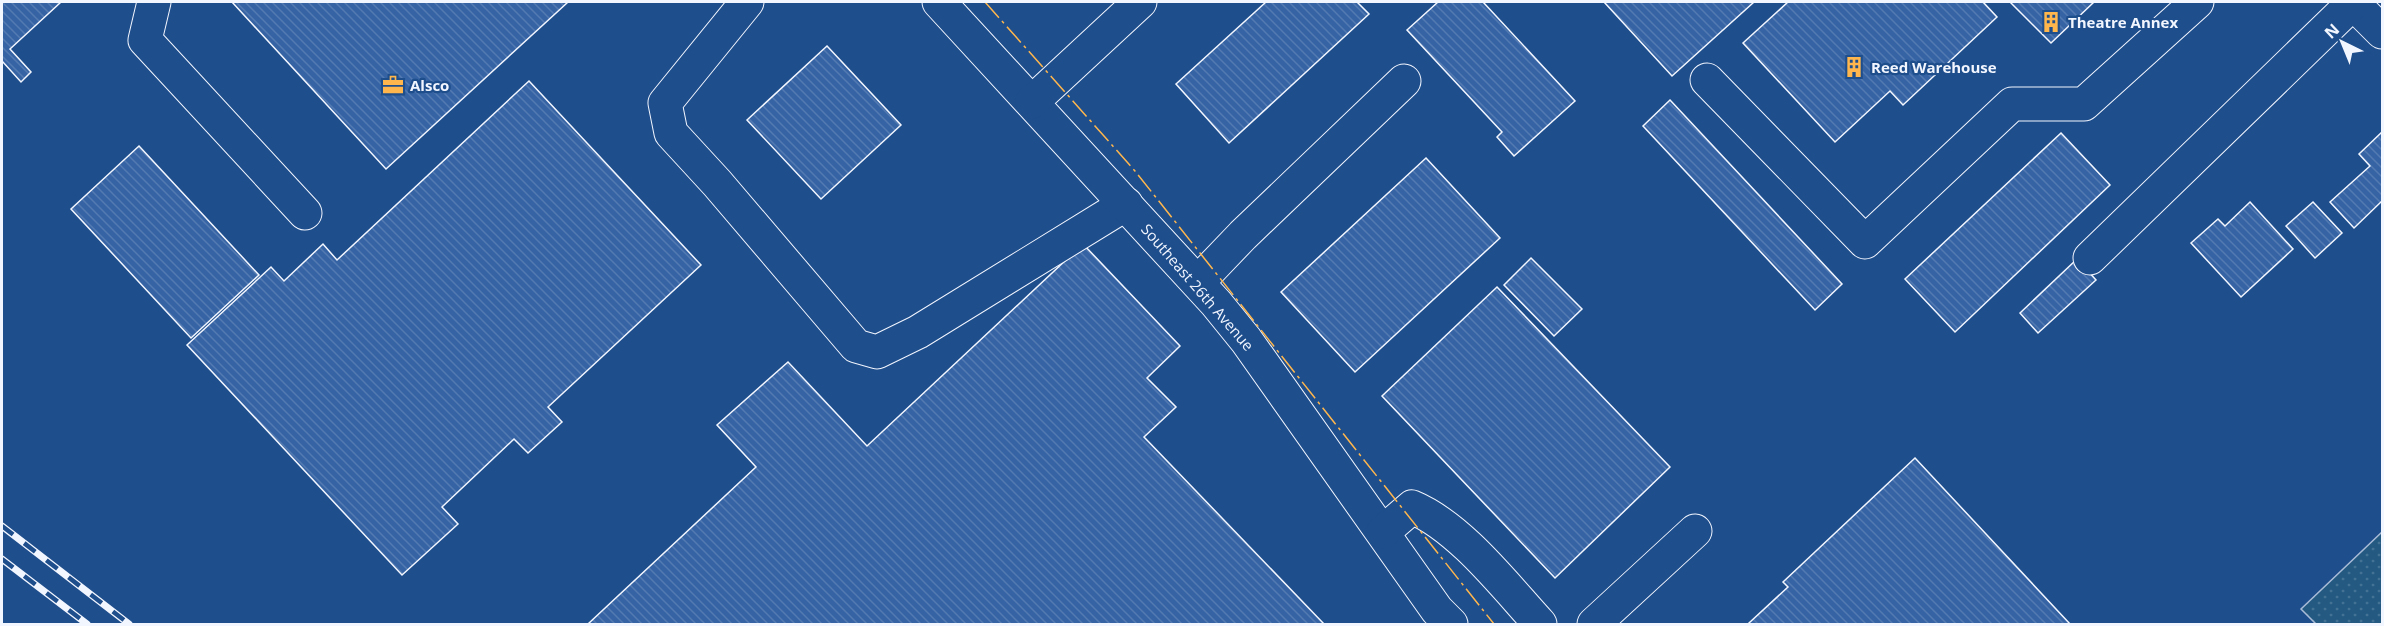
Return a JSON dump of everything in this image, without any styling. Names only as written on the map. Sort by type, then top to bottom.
[{"type":"street","points":[[154,2],[145,40],[305,213]]},
{"type":"street","points":[[747,2],[664,103],[671,133],[717,183],[856,346],[877,352],[918,332],[1126,204]]},
{"type":"street","name":"Southeast 26th Avenue","points":[[939,2],[1197,282],[1246,340],[1437,610],[1451,624]]},
{"type":"street","points":[[1032,102],[1140,2]]},
{"type":"street","points":[[1707,80],[1865,242],[2012,104],[2084,104],[2198,2]]},
{"type":"street","points":[[2090,258],[2353,2],[2382,32]]},
{"type":"street","points":[[1197,282],[1404,81]]},
{"type":"street","points":[[1383,532],[1413,507],[1430,515],[1476,554],[1540,624]]},
{"type":"street","points":[[1594,624],[1695,531]]},
{"type":"shaded area","points":[[2382,532],[2382,624],[2316,624],[2301,609]]},
{"type":"building","points":[[2,2],[61,2],[10,49],[31,72],[21,82],[2,61]]},
{"type":"building","name":"Alsco","points":[[232,2],[568,2],[386,169]]},
{"type":"building","points":[[1266,2],[1357,2],[1369,14],[1229,143],[1176,84]]},
{"type":"building","points":[[1438,2],[1483,2],[1575,101],[1514,156],[1497,137],[1502,132],[1407,30]]},
{"type":"building","points":[[1604,2],[1754,2],[1672,76]]},
{"type":"building","name":"Reed Warehouse","points":[[1788,2],[1983,2],[1997,17],[1903,105],[1890,91],[1835,142],[1743,43]]},
{"type":"building","name":"Theatre Annex","points":[[2010,2],[2094,2],[2051,43]]},
{"type":"building","points":[[827,46],[901,125],[821,199],[747,120]]},
{"type":"building","points":[[529,81],[701,265],[548,407],[562,422],[528,453],[514,439],[442,507],[458,524],[402,575],[187,345],[271,267],[284,281],[323,244],[337,260]]},
{"type":"building","points":[[1670,100],[1842,284],[1815,310],[1643,126]]},
{"type":"building","points":[[2382,132],[2382,201],[2354,228],[2330,202],[2370,166],[2359,154]]},
{"type":"building","points":[[2061,133],[2110,185],[1955,332],[1905,279]]},
{"type":"building","points":[[139,146],[259,275],[191,338],[71,209]]},
{"type":"building","points":[[1426,158],[1500,238],[1355,372],[1281,292]]},
{"type":"building","points":[[2250,202],[2293,249],[2241,297],[2191,243],[2218,219],[2225,226]]},
{"type":"building","points":[[2313,202],[2342,233],[2315,258],[2286,226]]},
{"type":"building","points":[[1083,244],[1180,346],[1147,378],[1176,407],[1144,437],[1324,624],[588,624],[756,467],[717,425],[788,362],[867,446]]},
{"type":"building","points":[[1531,258],[1582,309],[1554,336],[1504,285]]},
{"type":"building","points":[[2077,259],[2096,280],[2038,333],[2020,313]]},
{"type":"building","points":[[1497,287],[1670,467],[1555,578],[1382,396]]},
{"type":"building","points":[[1915,458],[2070,624],[1749,623],[1788,587],[1783,582]]},
{"type":"railway","points":[[2,526],[129,624]]},
{"type":"railway","points":[[2,559],[87,624]]},
{"type":"power","points":[[985,2],[1135,171],[1494,624]]},
{"type":"place","name":"Theatre Annex","points":[[2051,22]]},
{"type":"place","name":"Reed Warehouse","points":[[1854,67]]},
{"type":"place","name":"Alsco","points":[[393,85]]}]
